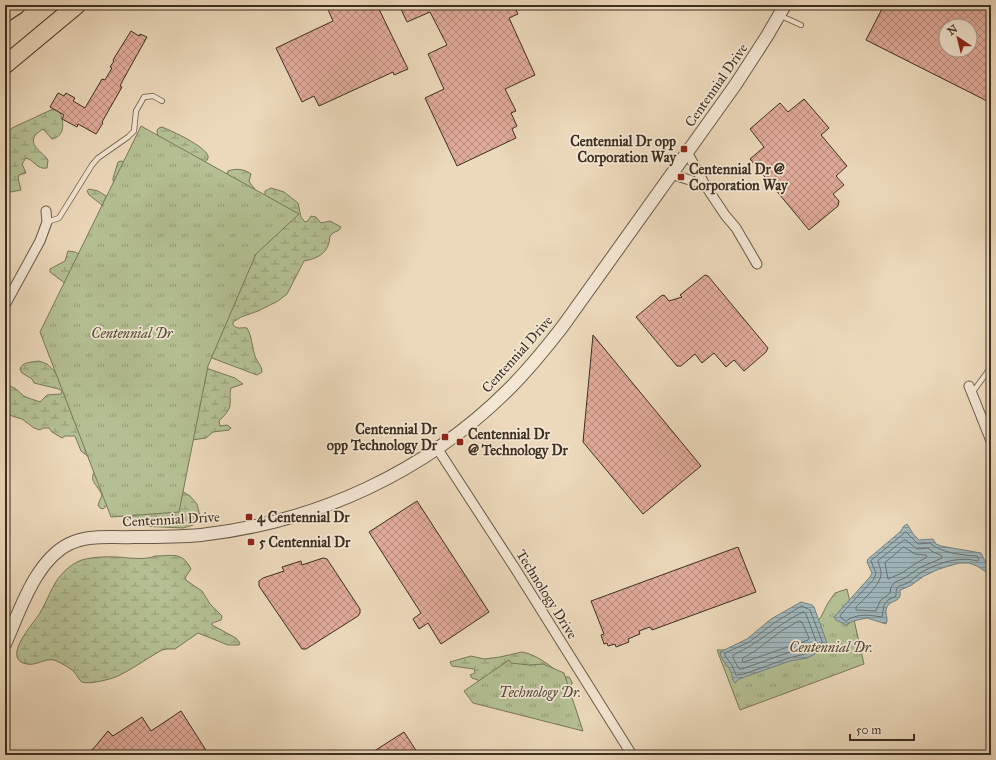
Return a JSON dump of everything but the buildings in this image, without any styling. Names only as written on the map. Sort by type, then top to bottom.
[{"type":"highway","points":[[5,13],[17,5]]},
{"type":"highway","points":[[5,54],[77,5]]},
{"type":"highway","points":[[5,65],[77,5]]},
{"type":"street","name":"Centennial Drive","points":[[5,644],[38,574],[50,558],[68,544],[93,537],[189,536],[231,531],[272,523],[308,513],[365,490],[395,475],[437,448],[490,406],[509,389],[567,320],[752,61],[782,10]]},
{"type":"street","points":[[687,152],[705,185],[725,215],[736,228],[757,264]]},
{"type":"street","points":[[671,174],[705,185]]},
{"type":"street","points":[[5,305],[40,241],[47,222],[46,211]]},
{"type":"street","points":[[971,390],[991,441]]},
{"type":"street","name":"Technology Drive","points":[[437,448],[518,573],[632,755]]},
{"type":"lane","points":[[782,10],[801,25]]},
{"type":"lane","points":[[47,222],[59,218],[92,165],[98,158],[128,137],[134,131],[136,111],[144,97],[153,96],[162,101]]},
{"type":"lane","points":[[971,390],[991,367]]},
{"type":"green space","points":[[53,109],[59,110],[62,119],[63,128],[60,135],[52,139],[43,129],[35,135],[34,139],[37,149],[48,160],[47,168],[41,168],[26,158],[22,164],[26,173],[19,175],[18,178],[21,190],[5,193],[5,136],[12,128]]},
{"type":"green space","name":"Centennial Dr","points":[[141,126],[299,214],[256,254],[208,366],[179,512],[111,517],[40,332]]},
{"type":"green space","points":[[162,127],[188,139],[206,152],[208,159],[201,165],[227,174],[228,171],[234,170],[246,171],[251,174],[249,181],[250,183],[258,193],[265,198],[265,191],[271,188],[284,192],[298,203],[301,217],[305,222],[308,221],[311,216],[316,217],[321,223],[330,221],[341,227],[330,236],[328,246],[323,253],[315,258],[304,261],[287,294],[278,301],[233,322],[235,327],[247,328],[249,331],[255,356],[262,370],[262,372],[257,375],[204,355],[74,290],[50,272],[50,269],[65,261],[68,251],[75,252],[85,257],[102,205],[89,195],[87,191],[89,189],[98,191],[111,199],[115,182],[113,181],[113,178],[118,162],[121,161],[127,163],[158,139],[157,130]]},
{"type":"green space","points":[[39,361],[47,364],[65,381],[203,367],[235,378],[243,384],[231,388],[230,407],[219,421],[220,426],[227,425],[231,428],[229,430],[213,432],[206,438],[192,440],[179,489],[190,496],[197,504],[200,516],[193,525],[183,528],[141,526],[121,516],[111,502],[103,509],[100,508],[98,505],[102,495],[93,480],[93,474],[95,471],[94,461],[81,451],[75,436],[65,436],[62,438],[52,432],[49,428],[43,428],[40,430],[34,428],[22,419],[9,415],[5,406],[8,399],[7,389],[9,386],[25,397],[40,402],[47,395],[61,394],[62,391],[59,389],[34,383],[32,379],[22,373],[20,369],[23,365]]},
{"type":"green space","points":[[155,556],[176,556],[184,559],[188,563],[191,569],[185,578],[202,591],[210,604],[222,616],[221,620],[212,623],[212,625],[236,638],[240,643],[239,645],[228,645],[198,633],[175,649],[162,650],[118,676],[89,683],[82,682],[73,671],[54,660],[47,660],[34,664],[27,664],[20,661],[17,655],[21,640],[40,613],[54,584],[69,567],[82,560],[101,557],[148,558]]},
{"type":"green space","name":"Centennial Dr.","points":[[847,589],[864,664],[740,710],[717,650],[736,650],[812,627],[821,617],[835,593]]},
{"type":"green space","points":[[522,652],[540,659],[565,677],[569,677],[572,684],[567,687],[500,688],[472,678],[470,675],[475,673],[474,669],[452,666],[450,662],[471,656],[484,659]]},
{"type":"green space","name":"Technology Dr.","points":[[509,660],[511,663],[529,665],[543,664],[564,673],[583,731],[473,703],[464,691]]},
{"type":"water","points":[[907,524],[919,540],[933,539],[936,544],[941,546],[981,553],[985,561],[991,562],[991,575],[969,563],[959,563],[939,569],[924,576],[910,586],[900,590],[900,597],[887,607],[886,624],[867,618],[853,621],[846,625],[836,620],[834,617],[870,577],[872,573],[867,562],[868,559],[900,532]]},
{"type":"water","points":[[801,602],[814,607],[827,643],[824,649],[807,658],[790,661],[739,679],[735,683],[731,672],[721,657],[720,652],[747,639],[771,619]]},
{"type":"place","name":"Centennial Dr opp Corporation Way","points":[[684,149]]},
{"type":"place","name":"Centennial Dr @ Corporation Way","points":[[681,177]]},
{"type":"place","name":"Centennial Dr opp Technology Dr","points":[[445,437]]},
{"type":"place","name":"Centennial Dr @ Technology Dr","points":[[460,442]]},
{"type":"place","name":"4 Centennial Dr","points":[[249,517]]},
{"type":"place","name":"5 Centennial Dr","points":[[251,542]]}]
